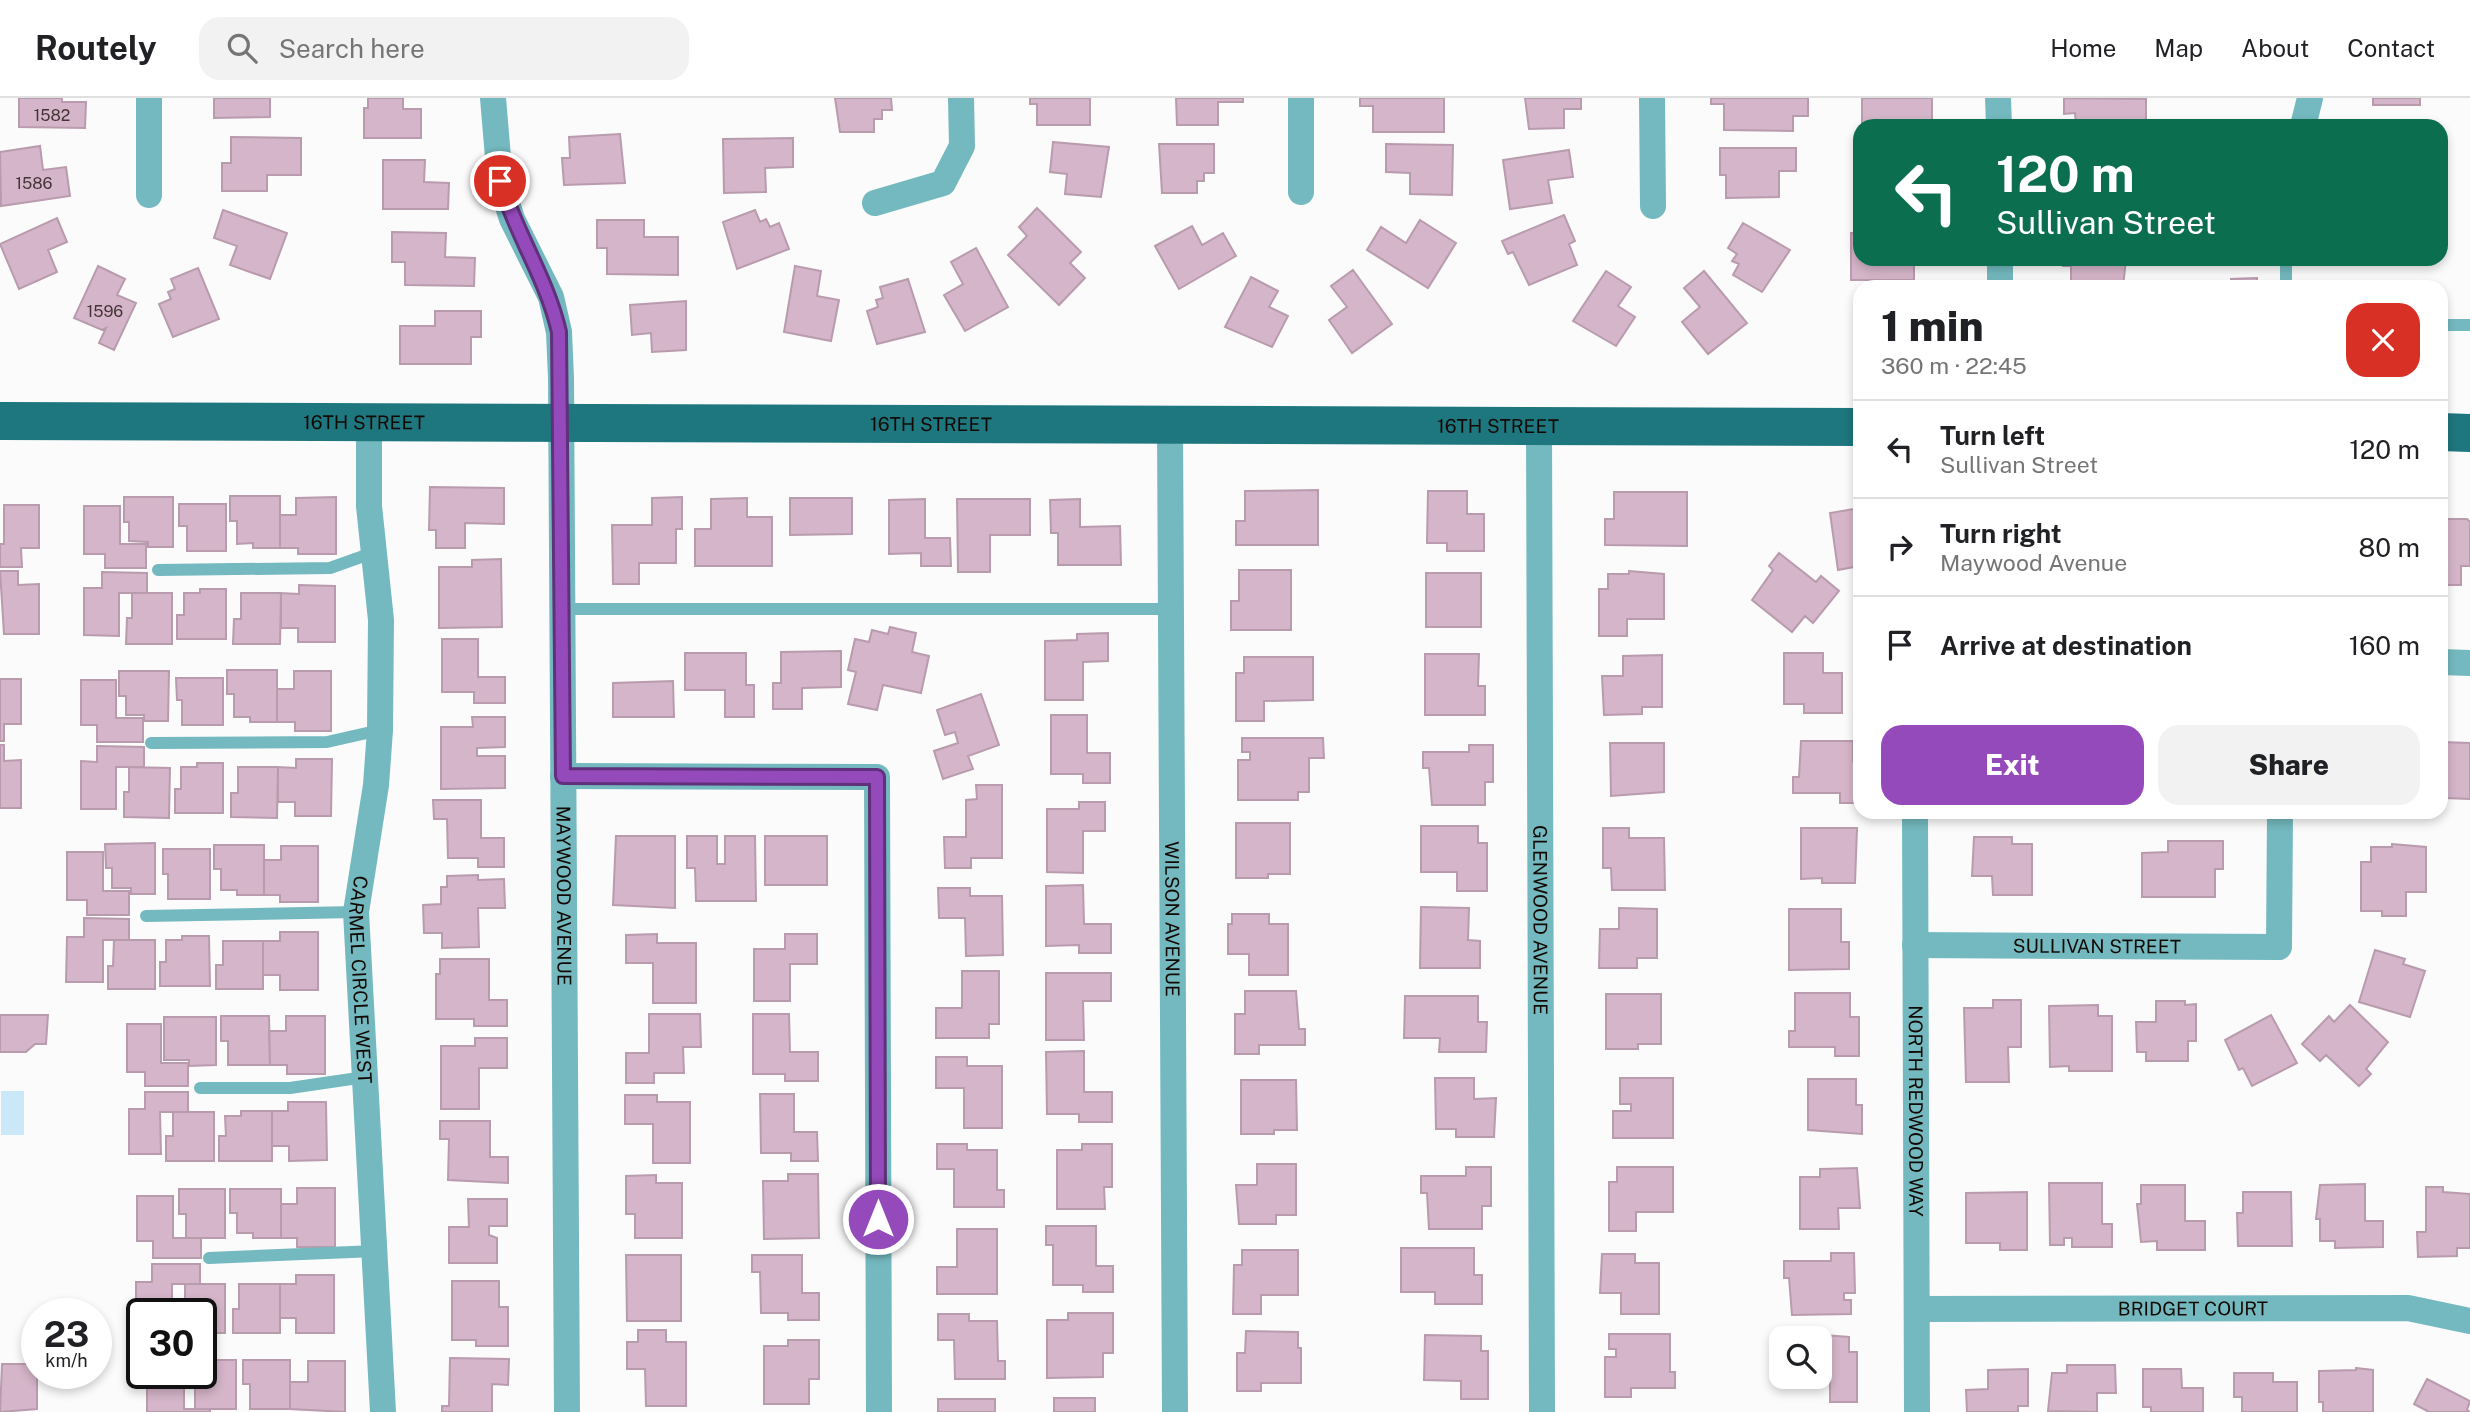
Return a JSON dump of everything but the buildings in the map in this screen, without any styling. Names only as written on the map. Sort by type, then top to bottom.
[{"type":"main road","name":"16TH STREET","points":[[0,421],[1853,427]]},
{"type":"main road","points":[[2448,432],[2470,433]]},
{"type":"street","points":[[149,98],[149,195]]},
{"type":"street","name":"MAYWOOD AVENUE","points":[[493,98],[500,181],[512,219],[551,297],[559,332],[567,1412]]},
{"type":"street","points":[[876,204],[943,183],[962,146],[961,98]]},
{"type":"street","points":[[1301,98],[1301,192]]},
{"type":"street","points":[[1652,98],[1653,205]]},
{"type":"street","points":[[1998,98],[1999,119]]},
{"type":"street","points":[[2304,119],[2310,98]]},
{"type":"street","name":"CARMEL CIRCLE WEST","points":[[369,422],[369,506],[381,621],[380,730],[376,785],[356,912],[383,1412]]},
{"type":"street","name":"WILSON AVENUE","points":[[1170,425],[1175,1412]]},
{"type":"street","name":"GLENWOOD AVENUE","points":[[1539,426],[1542,1412]]},
{"type":"street","points":[[2448,662],[2470,663]]},
{"type":"street","points":[[563,776],[877,777],[879,1412]]},
{"type":"street","name":"NORTH REDWOOD WAY","points":[[1915,819],[1917,1412]]},
{"type":"street","name":"SULLIVAN STREET","points":[[1915,945],[2279,947],[2280,819]]},
{"type":"street","name":"BRIDGET COURT","points":[[1917,1309],[2408,1308],[2470,1321]]},
{"type":"lane","points":[[2448,325],[2470,325]]},
{"type":"lane","points":[[158,570],[330,568],[375,552]]},
{"type":"lane","points":[[562,609],[1170,609]]},
{"type":"lane","points":[[151,743],[327,742],[380,730]]},
{"type":"lane","points":[[146,916],[356,912]]},
{"type":"lane","points":[[200,1088],[290,1088],[365,1077]]},
{"type":"lane","points":[[209,1258],[376,1251]]},
{"type":"water","points":[[1,1091],[24,1091],[24,1135],[1,1135]]},
{"type":"route","points":[[500,181],[512,219],[551,297],[559,332],[563,776],[877,777],[878,1219]]}]
